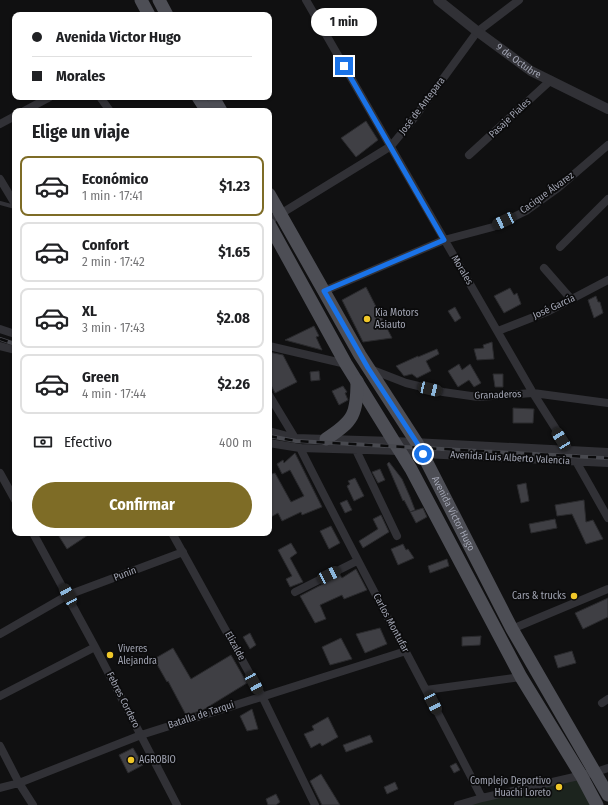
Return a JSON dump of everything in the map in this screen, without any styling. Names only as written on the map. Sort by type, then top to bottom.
[{"type":"main road","points":[[141,0],[147,12]]},
{"type":"main road","points":[[159,0],[165,12]]},
{"type":"main road","name":"Avenida Victor Hugo","points":[[272,199],[368,368],[420,448],[512,629],[602,770],[608,795]]},
{"type":"main road","name":"Avenida Victor Hugo","points":[[272,229],[346,364],[415,476],[521,677],[581,775],[597,805]]},
{"type":"main road","points":[[326,439],[342,428],[350,420],[356,406],[357,381]]},
{"type":"street","name":"Morales","points":[[306,0],[533,393],[608,518]]},
{"type":"street","name":"José de Antepara","points":[[272,219],[391,146],[415,117],[477,32],[519,0]]},
{"type":"street","name":"9 de Octubre","points":[[442,1],[477,32],[531,71],[608,108]]},
{"type":"street","name":"Pasaje Piales","points":[[469,155],[551,80]]},
{"type":"street","points":[[30,108],[44,100]]},
{"type":"street","points":[[0,124],[12,118]]},
{"type":"street","name":"Cacique Álvarez","points":[[324,291],[444,240],[493,227],[526,211],[558,188],[608,145]]},
{"type":"street","points":[[0,179],[12,200]]},
{"type":"street","points":[[560,247],[608,199]]},
{"type":"street","points":[[544,268],[571,299]]},
{"type":"street","name":"José García","points":[[498,331],[549,311],[608,280]]},
{"type":"street","points":[[0,329],[12,333]]},
{"type":"street","points":[[0,346],[12,349]]},
{"type":"street","points":[[272,347],[346,364]]},
{"type":"street","name":"Granaderos","points":[[368,368],[406,383],[443,392],[478,397],[533,393],[608,402]]},
{"type":"street","points":[[272,400],[295,438]]},
{"type":"street","name":"Avenida Luis Alberto Valencia","points":[[272,432],[295,438],[326,439],[575,462],[608,463]]},
{"type":"street","name":"Avenida Luis Alberto Valencia","points":[[272,443],[300,448],[356,450],[397,446],[420,448],[608,452]]},
{"type":"street","name":"Carlos Montufar","points":[[300,448],[357,562],[406,651],[482,798]]},
{"type":"street","points":[[356,450],[397,536]]},
{"type":"street","points":[[0,473],[12,495]]},
{"type":"street","name":"Febres Cordero","points":[[35,536],[68,595],[177,805]]},
{"type":"street","name":"Elizalde","points":[[174,536],[262,696],[315,805]]},
{"type":"street","name":"Punin","points":[[0,634],[68,595],[183,552]]},
{"type":"street","points":[[295,592],[357,562]]},
{"type":"street","points":[[512,629],[608,589]]},
{"type":"street","points":[[0,696],[95,647]]},
{"type":"street","name":"Batalla de Tarqui","points":[[0,788],[19,783],[141,735],[406,651]]},
{"type":"street","points":[[426,690],[521,677]]},
{"type":"street","points":[[0,746],[19,783],[33,805]]},
{"type":"street","points":[[458,805],[602,770]]},
{"type":"lane","points":[[0,203],[12,205]]},
{"type":"shaded area","name":"Complejo Deportivo Huachi Loreto","points":[[581,775],[597,805],[459,805]]},
{"type":"building","points":[[366,121],[378,140],[356,157],[341,138]]},
{"type":"building","name":"Kia Motors Asiauto","points":[[366,287],[392,338],[363,342],[342,300]]},
{"type":"building","points":[[510,288],[514,295],[517,293],[521,304],[504,313],[494,296]]},
{"type":"building","points":[[596,296],[598,302],[600,302],[603,313],[594,318],[588,300]]},
{"type":"building","points":[[455,307],[461,318],[455,322],[448,311]]},
{"type":"building","points":[[314,326],[319,336],[316,337],[322,350],[285,340]]},
{"type":"building","points":[[492,342],[494,359],[477,360],[474,349],[484,348],[483,345]]},
{"type":"building","points":[[437,349],[439,354],[426,361],[431,371],[417,378],[412,374],[404,376],[396,366],[418,356]]},
{"type":"building","points":[[272,353],[283,355],[297,382],[275,393],[272,387]]},
{"type":"building","points":[[459,364],[462,370],[470,364],[481,383],[474,387],[469,380],[458,387],[448,371]]},
{"type":"building","points":[[319,371],[320,380],[311,381],[310,372]]},
{"type":"building","points":[[493,374],[503,374],[503,387],[495,387]]},
{"type":"building","points":[[343,386],[347,392],[345,393],[348,400],[339,405],[332,391]]},
{"type":"building","points":[[513,408],[534,409],[533,423],[513,423]]},
{"type":"building","points":[[295,453],[322,507],[302,515],[301,512],[282,521],[278,513],[272,516],[272,474],[275,473],[291,502],[304,496],[290,470],[282,474],[277,464],[283,460],[284,463]]},
{"type":"building","points":[[389,462],[402,479],[415,510],[410,512],[404,500],[403,501],[387,464]]},
{"type":"building","points":[[380,469],[385,480],[378,483],[372,472]]},
{"type":"building","points":[[355,478],[364,496],[354,501],[347,486],[350,484],[348,481]]},
{"type":"building","points":[[526,483],[529,501],[521,503],[517,485]]},
{"type":"building","points":[[347,500],[352,510],[345,513],[340,503]]},
{"type":"building","points":[[584,500],[586,522],[593,520],[603,539],[586,544],[572,514],[557,516],[555,505]]},
{"type":"building","points":[[423,508],[427,517],[416,523],[410,512]]},
{"type":"building","points":[[381,515],[389,532],[363,548],[359,541],[378,529],[373,519]]},
{"type":"building","points":[[555,519],[557,528],[531,533],[529,524]]},
{"type":"building","points":[[331,526],[340,543],[329,549],[320,531]]},
{"type":"building","points":[[59,536],[86,536],[67,549]]},
{"type":"building","points":[[291,543],[297,553],[290,558],[303,582],[290,587],[286,579],[292,576],[278,550]]},
{"type":"building","points":[[403,544],[406,550],[408,549],[414,558],[398,565],[391,549]]},
{"type":"building","points":[[447,559],[449,566],[430,573],[428,566]]},
{"type":"building","points":[[356,569],[367,590],[344,599],[342,595],[320,605],[326,619],[315,623],[300,596],[340,575],[342,578]]},
{"type":"building","points":[[608,598],[608,617],[583,629],[575,613]]},
{"type":"building","points":[[380,628],[387,644],[365,653],[356,634]]},
{"type":"building","points":[[250,633],[256,645],[250,649],[243,637]]},
{"type":"building","points":[[481,636],[480,645],[462,646],[462,637]]},
{"type":"building","points":[[341,638],[352,659],[330,665],[322,647]]},
{"type":"building","points":[[173,648],[191,679],[231,655],[247,683],[203,710],[186,715],[168,681],[167,682],[154,659]]},
{"type":"building","points":[[572,651],[576,663],[558,668],[554,656]]},
{"type":"building","points":[[252,709],[258,729],[247,731],[240,716]]},
{"type":"building","points":[[328,717],[338,737],[322,746],[320,743],[311,748],[304,734],[314,730],[312,726]]},
{"type":"building","points":[[370,735],[373,742],[346,752],[343,745]]},
{"type":"building","name":"AGROBIO","points":[[133,748],[143,765],[128,773],[119,755]]},
{"type":"building","points":[[456,763],[460,770],[454,773],[450,766]]},
{"type":"building","points":[[321,774],[340,805],[322,805],[310,781]]},
{"type":"building","points":[[395,782],[398,789],[387,794],[384,787]]},
{"type":"building","points":[[276,794],[280,802],[276,805],[268,805],[266,799]]},
{"type":"railway","points":[[0,339],[12,343]]},
{"type":"railway","points":[[272,437],[296,441],[608,458]]},
{"type":"place","name":"Kia Motors Asiauto","points":[[367,319]]},
{"type":"place","name":"Cars & trucks","points":[[574,596]]},
{"type":"place","name":"Viveres Alejandra","points":[[110,655]]},
{"type":"place","name":"AGROBIO","points":[[131,760]]},
{"type":"place","name":"Complejo Deportivo Huachi Loreto","points":[[559,787]]},
{"type":"route","points":[[344,66],[444,240],[324,291],[360,355],[423,454]]}]
